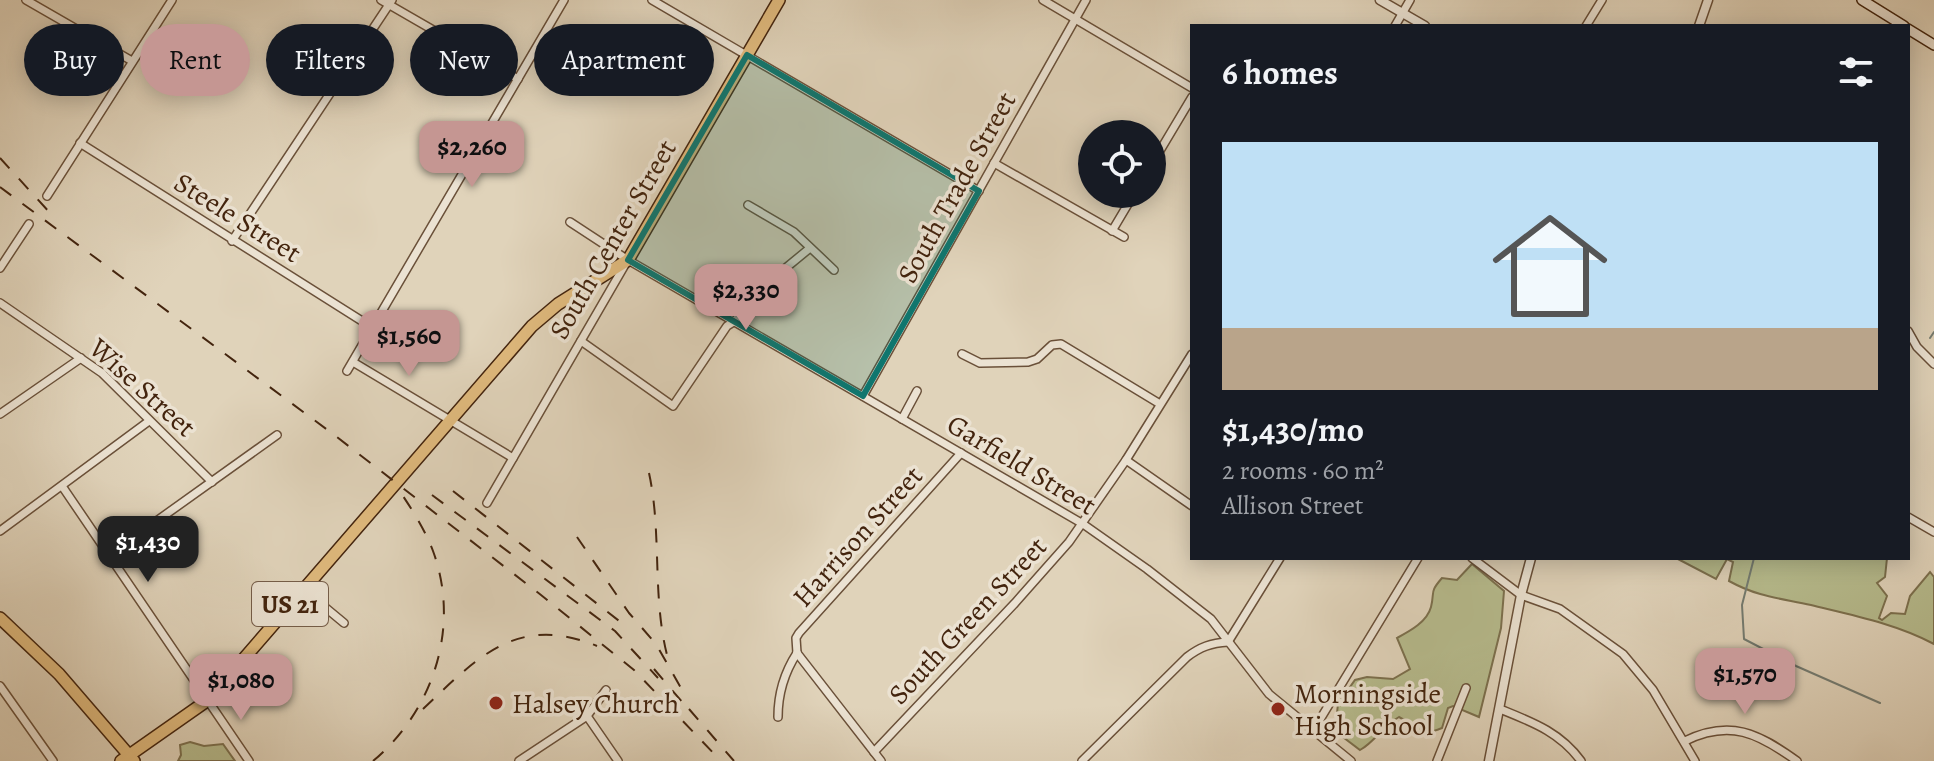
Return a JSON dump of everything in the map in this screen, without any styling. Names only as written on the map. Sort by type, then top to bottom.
[{"type":"main road","name":"South Center Street","points":[[628,260],[779,0]]},
{"type":"main road","points":[[1862,0],[1901,24]]},
{"type":"main road","points":[[1910,30],[1934,45]]},
{"type":"main road","name":"US 21","points":[[128,759],[208,700],[532,326],[558,304],[628,260]]},
{"type":"main road","points":[[0,618],[59,674],[128,759]]},
{"type":"street","points":[[26,0],[132,61]]},
{"type":"street","points":[[47,196],[172,0]]},
{"type":"street","points":[[518,79],[564,0]]},
{"type":"street","points":[[652,0],[979,191]]},
{"type":"street","points":[[1043,0],[1190,87]]},
{"type":"street","name":"South Trade Street","points":[[863,396],[1086,0]]},
{"type":"street","points":[[1380,0],[1421,24]]},
{"type":"street","points":[[1396,24],[1410,0]]},
{"type":"street","points":[[1587,24],[1602,0]]},
{"type":"street","points":[[1700,24],[1708,0]]},
{"type":"street","points":[[232,241],[388,2],[425,24]]},
{"type":"street","points":[[347,371],[508,96]]},
{"type":"street","points":[[1166,141],[1190,100]]},
{"type":"street","name":"Steele Street","points":[[80,143],[373,328]]},
{"type":"street","points":[[994,163],[1124,237]]},
{"type":"street","points":[[748,205],[794,232],[834,270]]},
{"type":"street","points":[[1112,231],[1126,208]]},
{"type":"street","name":"Garfield Street","points":[[570,222],[628,260],[1083,524],[1211,619],[1269,694],[1351,761]]},
{"type":"street","points":[[0,268],[29,224]]},
{"type":"street","points":[[581,341],[673,406],[727,326],[735,321],[753,295],[810,248]]},
{"type":"street","name":"South Center Street","points":[[487,503],[628,260]]},
{"type":"street","name":"Wise Street","points":[[0,303],[110,380],[212,482]]},
{"type":"street","points":[[1910,335],[1917,347],[1934,364]]},
{"type":"street","points":[[962,354],[980,363],[1028,362],[1037,359],[1056,343],[1160,404]]},
{"type":"street","points":[[0,414],[81,358]]},
{"type":"street","name":"South Green Street","points":[[874,752],[1015,603],[1083,524],[1190,359]]},
{"type":"street","points":[[353,362],[513,458]]},
{"type":"street","points":[[902,419],[917,391]]},
{"type":"street","points":[[0,531],[149,421]]},
{"type":"street","points":[[109,555],[277,435]]},
{"type":"street","name":"Harrison Street","points":[[778,717],[778,700],[783,681],[797,653],[796,638],[799,633],[961,453]]},
{"type":"street","points":[[1126,460],[1190,505]]},
{"type":"street","points":[[62,486],[249,761]]},
{"type":"street","points":[[1910,518],[1934,532]]},
{"type":"street","points":[[1313,731],[1417,560]]},
{"type":"street","points":[[1475,560],[1521,595],[1560,609],[1623,654],[1653,690],[1695,761]]},
{"type":"street","points":[[1489,761],[1530,560]]},
{"type":"street","points":[[1082,761],[1187,657],[1199,648],[1228,642],[1278,561]]},
{"type":"street","points":[[303,589],[344,623]]},
{"type":"street","points":[[797,653],[881,761]]},
{"type":"street","points":[[0,688],[53,761]]},
{"type":"street","points":[[1437,761],[1466,688]]},
{"type":"street","points":[[519,761],[587,716],[606,690]]},
{"type":"street","points":[[1500,709],[1556,734],[1581,761]]},
{"type":"street","points":[[587,716],[618,761]]},
{"type":"street","points":[[1685,741],[1703,732],[1722,729],[1742,731],[1760,738],[1797,761]]},
{"type":"highlighted area","points":[[747,55],[979,191],[863,396],[628,260]]},
{"type":"green space","points":[[1680,560],[1726,560],[1716,579]]},
{"type":"green space","points":[[1729,560],[1887,560],[1885,577],[1877,583],[1887,596],[1879,618],[1882,620],[1891,613],[1905,614],[1910,596],[1930,572],[1934,577],[1934,644],[1874,621],[1750,591],[1729,581],[1733,562]]},
{"type":"green space","points":[[1472,564],[1504,591],[1501,628],[1479,717],[1453,706],[1448,708],[1442,728],[1423,732],[1399,717],[1360,750],[1335,731],[1338,704],[1355,680],[1367,677],[1393,679],[1410,669],[1397,638],[1426,617],[1434,590],[1442,578],[1457,580]]},
{"type":"green space","points":[[190,742],[204,746],[223,744],[235,761],[178,761],[180,745]]},
{"type":"waterway","points":[[1930,338],[1934,332]]},
{"type":"waterway","points":[[1753,560],[1742,605],[1744,639],[1880,703]]},
{"type":"railway","points":[[0,158],[51,214]]},
{"type":"railway","points":[[0,187],[333,434],[541,595],[634,670],[721,761]]},
{"type":"railway","points":[[649,473],[662,632],[667,655]]},
{"type":"railway","points":[[453,491],[623,624]]},
{"type":"railway","points":[[373,761],[412,718],[426,693],[442,638],[444,609],[441,580],[433,551],[401,493]]},
{"type":"railway","points":[[432,495],[615,631],[658,678]]},
{"type":"railway","points":[[577,537],[629,613],[656,644],[681,688]]},
{"type":"railway","points":[[423,709],[481,658],[521,638],[544,635],[569,637],[597,646]]},
{"type":"railway","points":[[654,669],[683,703]]},
{"type":"railway","points":[[689,709],[734,761]]},
{"type":"place","name":"Halsey Church","points":[[496,703]]},
{"type":"place","name":"Morningside High School","points":[[1278,709]]}]
